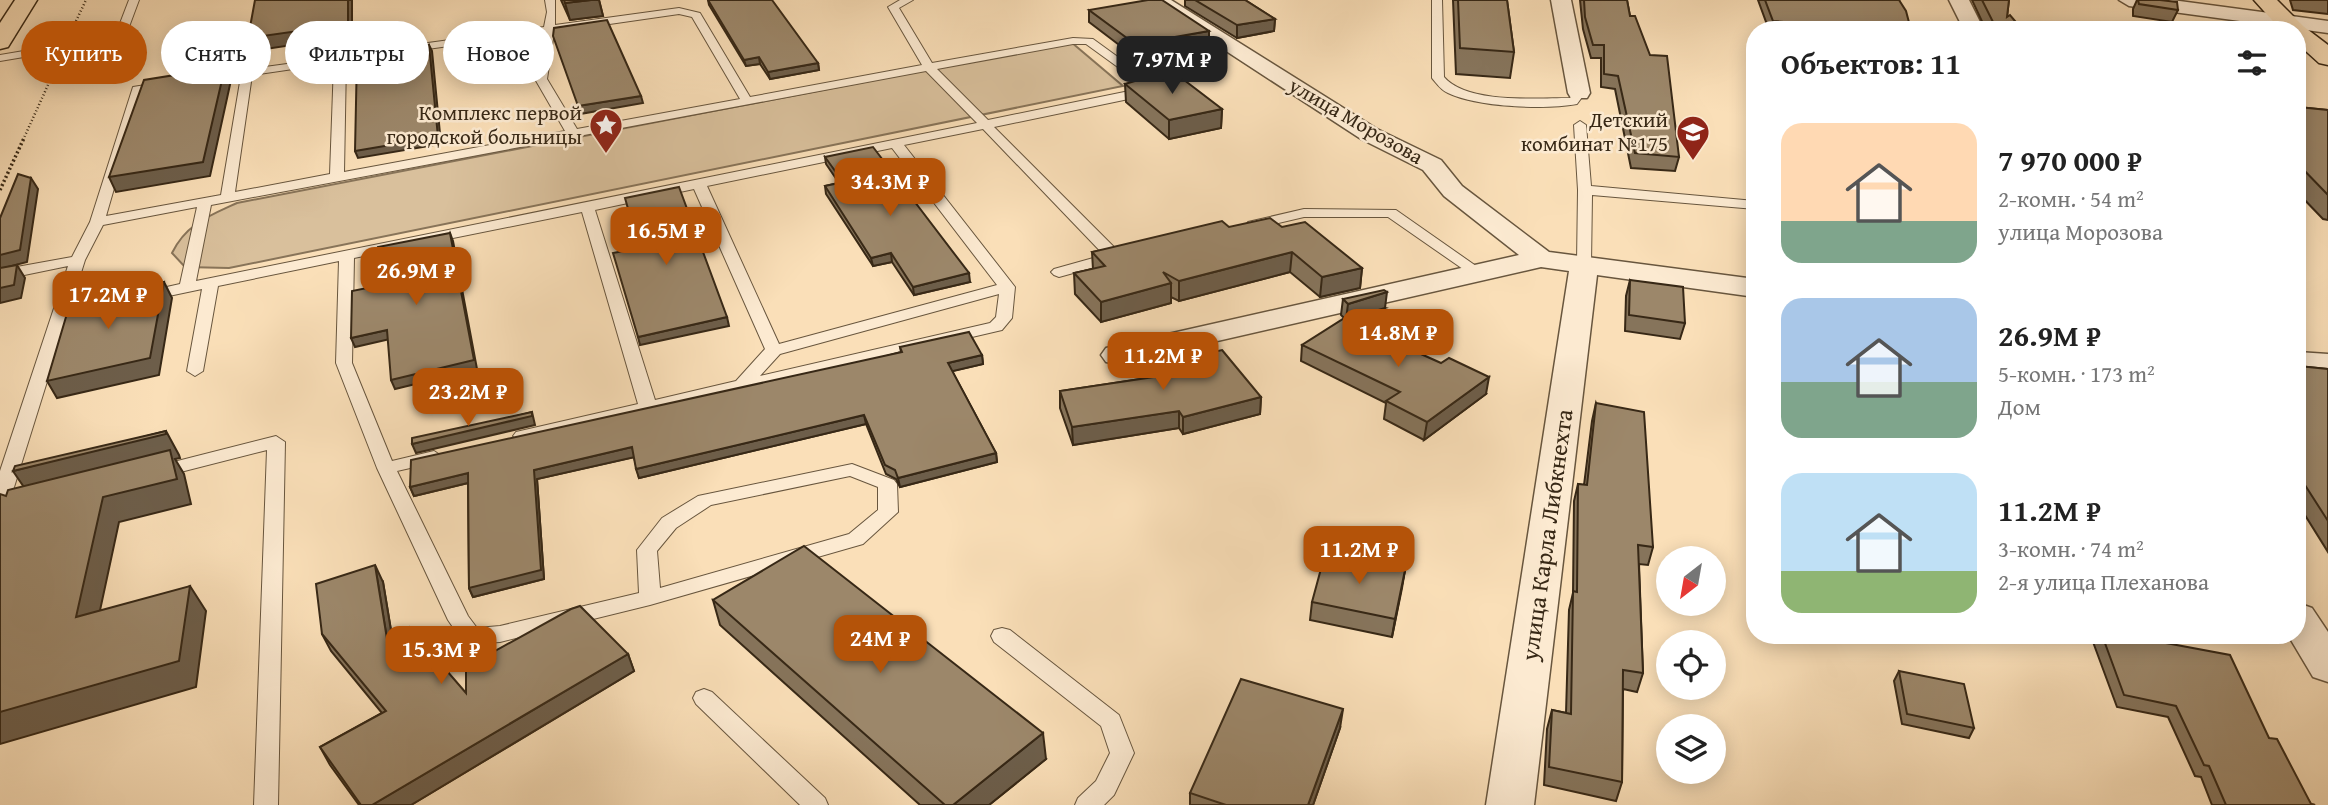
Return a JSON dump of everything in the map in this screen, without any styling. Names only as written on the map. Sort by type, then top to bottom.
[{"type":"main road","points":[[0,42],[26,0]]},
{"type":"main road","points":[[2265,0],[2286,21]]},
{"type":"main road","points":[[2306,39],[2328,58]]},
{"type":"street","name":"улица Морозова","points":[[1158,0],[1369,134],[1432,165],[1453,191],[1541,259]]},
{"type":"street","points":[[1561,0],[1579,93]]},
{"type":"street","points":[[1959,0],[1970,21]]},
{"type":"street","points":[[2129,0],[2252,21]]},
{"type":"street","points":[[2306,28],[2328,27]]},
{"type":"street","points":[[1117,355],[1541,259],[1746,287]]},
{"type":"street","name":"улица Карла Либкнехта","points":[[1510,805],[1584,264]]},
{"type":"street","points":[[2306,362],[2328,364]]},
{"type":"street","points":[[2306,631],[2328,666]]},
{"type":"lane","points":[[0,58],[113,44],[134,0]]},
{"type":"lane","points":[[550,0],[550,21]]},
{"type":"lane","points":[[908,0],[893,7],[929,67],[984,125],[1122,255],[1059,272]]},
{"type":"lane","points":[[1437,0],[1438,78],[1448,89],[1475,97],[1550,102],[1573,101],[1579,93]]},
{"type":"lane","points":[[554,29],[679,11],[690,12],[696,15],[747,101]]},
{"type":"lane","points":[[97,222],[1073,41],[1089,41],[1151,86],[1143,92],[895,144],[125,300]]},
{"type":"lane","points":[[4,507],[69,311],[78,260],[97,222],[137,89],[166,84]]},
{"type":"lane","points":[[227,197],[245,84]]},
{"type":"lane","points":[[337,177],[339,84]]},
{"type":"lane","points":[[544,84],[573,133]]},
{"type":"lane","points":[[1580,125],[1585,190],[1584,264]]},
{"type":"lane","points":[[504,440],[996,327],[1004,318],[1007,287],[895,144]]},
{"type":"lane","points":[[699,184],[774,350]]},
{"type":"lane","points":[[1585,190],[1746,204]]},
{"type":"lane","points":[[187,288],[205,201]]},
{"type":"lane","points":[[587,206],[648,407]]},
{"type":"lane","points":[[1236,229],[1304,213],[1391,213],[1478,273]]},
{"type":"lane","points":[[347,255],[344,363],[386,468],[459,620],[471,636],[500,634],[650,598],[856,539],[888,512],[887,484],[852,470],[705,500],[669,523],[647,550],[650,598]]},
{"type":"lane","points":[[0,275],[78,260]]},
{"type":"lane","points":[[195,371],[211,283]]},
{"type":"lane","points":[[742,385],[774,350],[1007,287]]},
{"type":"lane","points":[[132,479],[276,442],[266,805]]},
{"type":"lane","points":[[386,468],[452,453]]},
{"type":"lane","points":[[1002,636],[1111,721],[1122,753],[1105,788],[1087,805]]},
{"type":"lane","points":[[704,698],[816,805]]},
{"type":"path","points":[[0,190],[49,84]]},
{"type":"shaded area","points":[[1071,42],[1123,86],[229,268],[185,267],[172,253],[191,228],[237,203]]},
{"type":"building","points":[[255,0],[348,0],[348,21],[285,21],[285,33],[271,35],[271,21],[251,21]]},
{"type":"building","points":[[564,0],[591,0],[565,3]]},
{"type":"building","points":[[708,0],[772,0],[818,63],[768,72],[759,57],[744,60]]},
{"type":"building","points":[[1162,0],[1209,31],[1135,44],[1089,10]]},
{"type":"building","points":[[1195,0],[1245,0],[1275,19],[1237,25]]},
{"type":"building","points":[[1458,0],[1507,0],[1514,52],[1460,48]]},
{"type":"building","points":[[1584,0],[1627,0],[1630,16],[1635,16],[1650,55],[1667,56],[1679,157],[1635,153],[1618,76],[1604,74],[1604,45],[1593,45],[1585,17]]},
{"type":"building","points":[[1765,0],[1899,0],[1909,21],[1773,21]]},
{"type":"building","points":[[1982,0],[2009,0],[2007,17],[2010,15],[2015,21],[1992,21]]},
{"type":"building","points":[[2138,0],[2177,2],[2178,10],[2139,4]]},
{"type":"building","points":[[607,20],[641,96],[578,106],[554,39],[554,28]]},
{"type":"building","points":[[429,45],[438,137],[355,151],[356,84],[429,84]]},
{"type":"building","points":[[1171,70],[1222,109],[1169,120],[1125,84]]},
{"type":"building","points":[[161,77],[161,84],[221,84],[203,162],[109,177],[143,84],[147,84],[147,80]]},
{"type":"building","points":[[2306,108],[2328,110],[2328,195],[2306,172]]},
{"type":"building","points":[[873,147],[969,273],[913,287],[891,253],[871,258],[825,186],[843,182],[825,157]]},
{"type":"building","points":[[18,174],[31,178],[20,250],[0,255],[0,218]]},
{"type":"building","points":[[679,187],[727,317],[638,337],[613,253],[639,248],[625,198]]},
{"type":"building","points":[[1270,218],[1282,227],[1305,222],[1362,268],[1322,277],[1292,252],[1179,281],[1163,272],[1171,283],[1101,302],[1074,273],[1105,266],[1092,252],[1222,221],[1229,227]]},
{"type":"building","points":[[450,233],[474,360],[391,380],[387,330],[351,338],[352,291],[382,285],[378,247]]},
{"type":"building","points":[[17,265],[14,285],[0,288],[0,268]]},
{"type":"building","points":[[1630,280],[1683,287],[1685,323],[1629,315]]},
{"type":"building","points":[[164,282],[150,358],[47,381],[71,300]]},
{"type":"building","points":[[1384,290],[1387,292],[1348,304],[1343,299]]},
{"type":"building","points":[[1343,319],[1441,363],[1449,358],[1489,377],[1427,422],[1386,401],[1400,392],[1302,345]]},
{"type":"building","points":[[969,332],[982,355],[948,363],[996,453],[898,478],[895,470],[885,465],[864,415],[636,469],[632,447],[534,470],[541,570],[469,588],[468,473],[410,487],[411,460],[902,352],[900,347]]},
{"type":"building","points":[[1222,350],[1261,397],[1183,417],[1179,411],[1072,427],[1060,391],[1154,377],[1147,367]]},
{"type":"building","points":[[2306,367],[2328,369],[2328,521],[2306,487]]},
{"type":"building","points":[[1596,403],[1644,412],[1653,547],[1638,545],[1643,673],[1623,670],[1622,782],[1549,767],[1552,710],[1571,714],[1573,591],[1577,592],[1578,484],[1587,485]]},
{"type":"building","points":[[532,412],[532,416],[412,444],[412,438]]},
{"type":"building","points":[[166,431],[166,434],[13,471],[15,466]]},
{"type":"building","points":[[170,450],[177,479],[103,497],[76,617],[190,586],[179,661],[0,712],[0,494],[6,496],[8,490]]},
{"type":"building","points":[[804,546],[1043,733],[953,805],[945,805],[713,600]]},
{"type":"building","points":[[1325,554],[1405,570],[1395,619],[1312,602]]},
{"type":"building","points":[[375,565],[387,639],[409,627],[466,693],[466,667],[580,606],[628,654],[372,805],[361,805],[320,747],[386,711],[322,634],[316,584]]},
{"type":"building","points":[[2105,644],[2171,644],[2230,655],[2269,738],[2277,739],[2311,804],[2315,805],[2226,805],[2209,766],[2204,765],[2176,706],[2124,695]]},
{"type":"building","points":[[1899,671],[1964,684],[1974,728],[1907,714]]},
{"type":"building","points":[[1241,679],[1343,709],[1308,805],[1226,805],[1190,793]]},
{"type":"place","name":"Комплекс первой городской больницы","points":[[606,155]]},
{"type":"place","name":"Детский комбинат №175","points":[[1693,162]]}]
